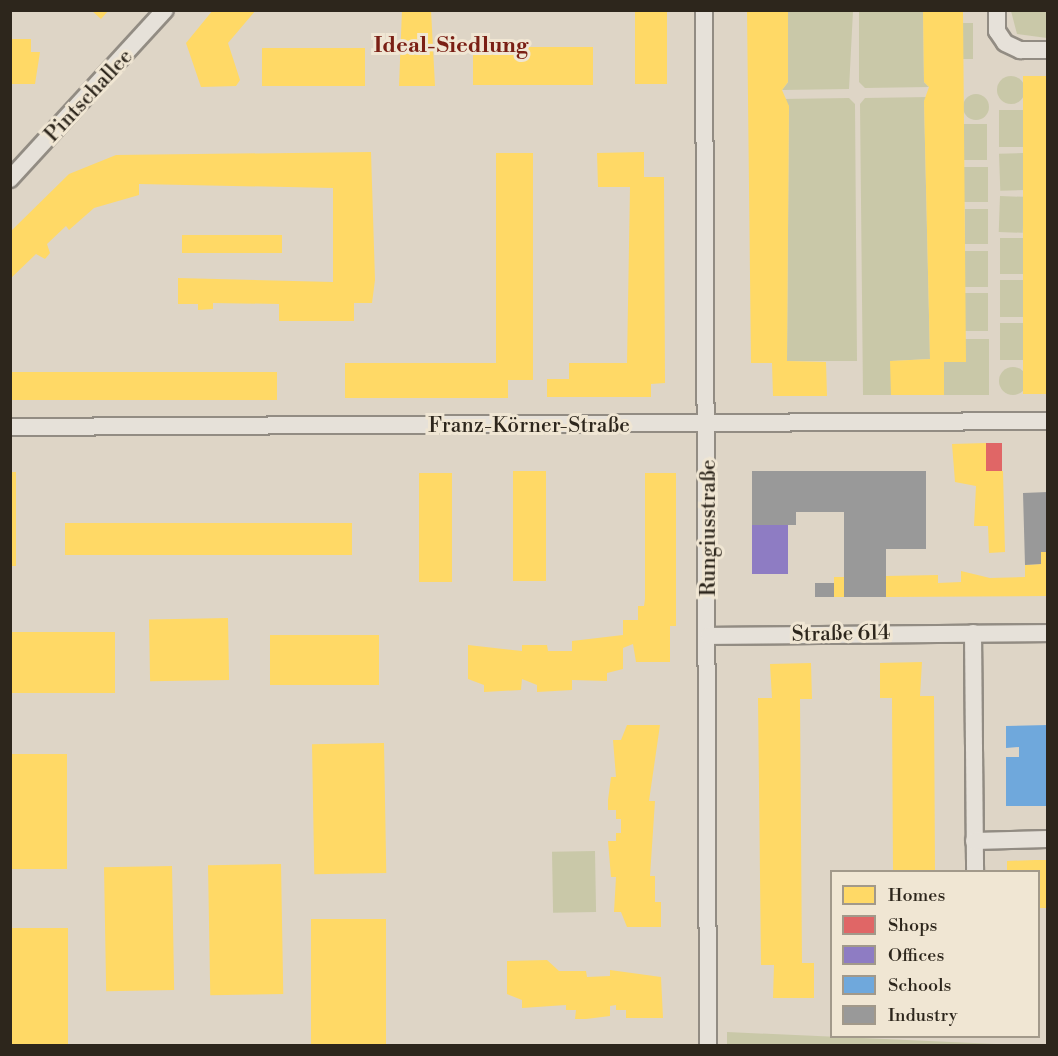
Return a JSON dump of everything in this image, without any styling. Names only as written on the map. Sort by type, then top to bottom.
[{"type":"street","name":"Pintschallee","points":[[10,179],[165,10]]},
{"type":"street","name":"Rungiusstraße","points":[[704,10],[710,426],[708,1046]]},
{"type":"street","points":[[997,10],[997,32],[1005,44],[1047,50]]},
{"type":"street","name":"Franz-Körner-Straße","points":[[10,427],[710,426],[1047,420]]},
{"type":"street","points":[[973,633],[975,870]]},
{"type":"street","name":"Straße 614","points":[[709,636],[1047,633]]},
{"type":"street","points":[[974,840],[1047,839]]},
{"type":"green space","points":[[788,11],[853,11],[849,89],[782,90],[788,82]]},
{"type":"green space","points":[[859,11],[923,11],[924,82],[929,87],[865,88],[859,82]]},
{"type":"green space","points":[[1011,11],[1047,11],[1047,38],[1017,34]]},
{"type":"green space","points":[[963,23],[973,23],[973,59],[963,59]]},
{"type":"green space","points":[[1011,76],[1021,80],[1025,90],[1021,100],[1011,104],[1001,100],[997,90],[1001,80]]},
{"type":"green space","points":[[976,94],[985,98],[989,107],[985,116],[976,120],[967,116],[963,107],[967,98]]},
{"type":"green space","points":[[929,97],[924,101],[930,359],[891,361],[891,395],[863,395],[860,104],[865,98]]},
{"type":"green space","points":[[849,98],[855,104],[857,361],[787,361],[789,106],[782,99]]},
{"type":"green space","points":[[999,110],[1023,110],[1023,147],[999,147]]},
{"type":"green space","points":[[964,124],[987,124],[987,160],[964,160]]},
{"type":"green space","points":[[1023,153],[1024,190],[1000,191],[999,154]]},
{"type":"green space","points":[[964,167],[988,167],[988,202],[964,202]]},
{"type":"green space","points":[[1000,196],[1024,197],[1023,233],[999,232]]},
{"type":"green space","points":[[965,209],[988,209],[988,244],[965,244]]},
{"type":"green space","points":[[1000,238],[1024,238],[1024,274],[1000,274]]},
{"type":"green space","points":[[965,251],[988,251],[988,287],[965,287]]},
{"type":"green space","points":[[1000,280],[1024,280],[1024,317],[1000,317]]},
{"type":"green space","points":[[965,293],[988,293],[988,331],[965,331]]},
{"type":"green space","points":[[1000,323],[1024,323],[1024,360],[1000,360]]},
{"type":"green space","points":[[965,339],[989,339],[989,395],[944,395],[944,362]]},
{"type":"green space","points":[[1013,367],[1023,371],[1027,381],[1023,391],[1013,395],[1003,391],[999,381],[1003,371]]},
{"type":"green space","points":[[595,851],[596,912],[553,913],[552,852]]},
{"type":"green space","points":[[727,1032],[1018,1045],[727,1046]]},
{"type":"building: Homes","points":[[91,10],[109,10],[101,19]]},
{"type":"building: Homes","points":[[213,10],[256,10],[228,43],[240,80],[236,86],[201,87],[186,43]]},
{"type":"building: Homes","points":[[402,10],[431,10],[435,86],[399,86]]},
{"type":"building: Homes","points":[[635,10],[667,10],[667,84],[635,84]]},
{"type":"building: Homes","points":[[747,10],[788,10],[788,82],[782,90],[789,106],[787,361],[826,362],[827,396],[773,396],[772,363],[751,363]]},
{"type":"building: Homes","points":[[923,10],[963,10],[966,362],[944,362],[944,395],[891,395],[890,361],[930,359],[924,101],[929,87],[924,82]]},
{"type":"building: Homes","points":[[10,39],[31,39],[31,52],[40,52],[35,84],[10,84]]},
{"type":"building: Homes","points":[[473,47],[593,47],[593,85],[473,85]]},
{"type":"building: Homes","points":[[262,48],[365,48],[365,86],[262,86]]},
{"type":"building: Homes","points":[[1023,76],[1047,76],[1047,394],[1023,394]]},
{"type":"building: Homes","points":[[371,152],[375,280],[372,303],[354,303],[354,321],[279,321],[279,304],[213,303],[213,309],[198,310],[198,304],[178,304],[178,278],[333,282],[333,188],[139,184],[139,195],[94,208],[69,230],[66,226],[47,244],[50,253],[45,259],[36,254],[10,279],[10,232],[69,174],[116,155]]},
{"type":"building: Homes","points":[[644,152],[644,177],[664,177],[665,383],[651,384],[651,397],[547,397],[547,379],[569,379],[569,363],[627,363],[630,187],[598,187],[597,153]]},
{"type":"building: Homes","points":[[496,153],[533,153],[533,380],[508,380],[508,398],[345,398],[345,363],[496,363]]},
{"type":"building: Homes","points":[[182,235],[282,235],[282,253],[182,253]]},
{"type":"building: Homes","points":[[10,372],[277,372],[277,400],[10,400]]},
{"type":"building: Homes","points":[[986,443],[987,471],[1003,471],[1005,552],[989,553],[988,526],[974,526],[976,486],[955,482],[952,444]]},
{"type":"building: Homes","points":[[513,471],[546,471],[546,581],[513,581]]},
{"type":"building: Homes","points":[[10,472],[16,472],[16,566],[10,566]]},
{"type":"building: Homes","points":[[419,473],[452,473],[452,582],[419,582]]},
{"type":"building: Homes","points":[[645,473],[676,473],[676,626],[670,626],[670,662],[636,662],[633,644],[623,648],[623,669],[607,673],[607,681],[572,680],[572,690],[537,692],[537,685],[522,679],[521,690],[484,692],[484,685],[468,679],[468,645],[522,651],[522,645],[547,645],[548,651],[572,651],[572,641],[623,635],[623,620],[638,620],[638,606],[644,606],[645,599]]},
{"type":"building: Homes","points":[[65,523],[352,523],[352,555],[65,555]]},
{"type":"building: Homes","points":[[1041,552],[1047,552],[1047,596],[886,597],[886,576],[938,575],[938,583],[961,582],[961,571],[990,578],[1025,577],[1025,565],[1041,564]]},
{"type":"building: Homes","points":[[834,577],[844,577],[844,597],[834,597]]},
{"type":"building: Homes","points":[[228,618],[229,680],[150,681],[149,619]]},
{"type":"building: Homes","points":[[10,632],[115,632],[115,693],[10,693]]},
{"type":"building: Homes","points":[[270,635],[379,635],[379,685],[270,685]]},
{"type":"building: Homes","points":[[922,662],[920,696],[934,696],[935,870],[893,870],[892,698],[880,698],[880,663]]},
{"type":"building: Homes","points":[[811,663],[812,699],[800,699],[802,963],[814,963],[814,998],[773,998],[774,965],[761,965],[758,698],[772,698],[770,664]]},
{"type":"building: Homes","points":[[627,725],[660,725],[649,801],[655,801],[650,876],[655,876],[655,902],[661,902],[661,927],[627,927],[621,912],[614,912],[616,877],[611,877],[608,841],[616,841],[616,833],[621,833],[621,819],[616,819],[616,810],[608,810],[608,800],[611,777],[616,777],[613,740],[621,740]]},
{"type":"building: Homes","points":[[384,743],[386,873],[314,874],[312,744]]},
{"type":"building: Homes","points":[[10,754],[67,754],[67,869],[10,869]]},
{"type":"building: Homes","points":[[1047,860],[1047,908],[1040,908],[1040,870],[1007,870],[1007,861]]},
{"type":"building: Homes","points":[[281,864],[283,994],[210,995],[208,865]]},
{"type":"building: Homes","points":[[172,866],[174,990],[106,991],[104,867]]},
{"type":"building: Homes","points":[[311,919],[386,919],[386,1046],[311,1046]]},
{"type":"building: Homes","points":[[10,928],[68,928],[68,1046],[10,1046]]},
{"type":"building: Homes","points":[[547,960],[559,971],[586,971],[587,977],[610,976],[610,970],[661,977],[663,1018],[626,1018],[626,1010],[616,1010],[616,1005],[610,1006],[610,1016],[586,1019],[575,1019],[576,1010],[566,1010],[566,1005],[522,1008],[522,1000],[507,994],[507,961]]},
{"type":"building: Shops","points":[[986,443],[1002,443],[1002,471],[986,471]]},
{"type":"building: Offices","points":[[752,525],[788,525],[788,574],[752,574]]},
{"type":"building: Schools","points":[[1048,725],[1048,806],[1006,806],[1006,757],[1019,757],[1019,747],[1006,748],[1006,726]]},
{"type":"building: Industry","points":[[752,471],[926,471],[926,549],[886,549],[886,597],[844,597],[844,512],[796,512],[796,525],[752,525]]},
{"type":"building: Industry","points":[[1048,492],[1048,552],[1041,552],[1041,564],[1025,565],[1023,493]]},
{"type":"building: Industry","points":[[815,583],[834,583],[834,597],[815,597]]},
{"type":"district","name":"Ideal-Siedlung","points":[[451,46]]}]
